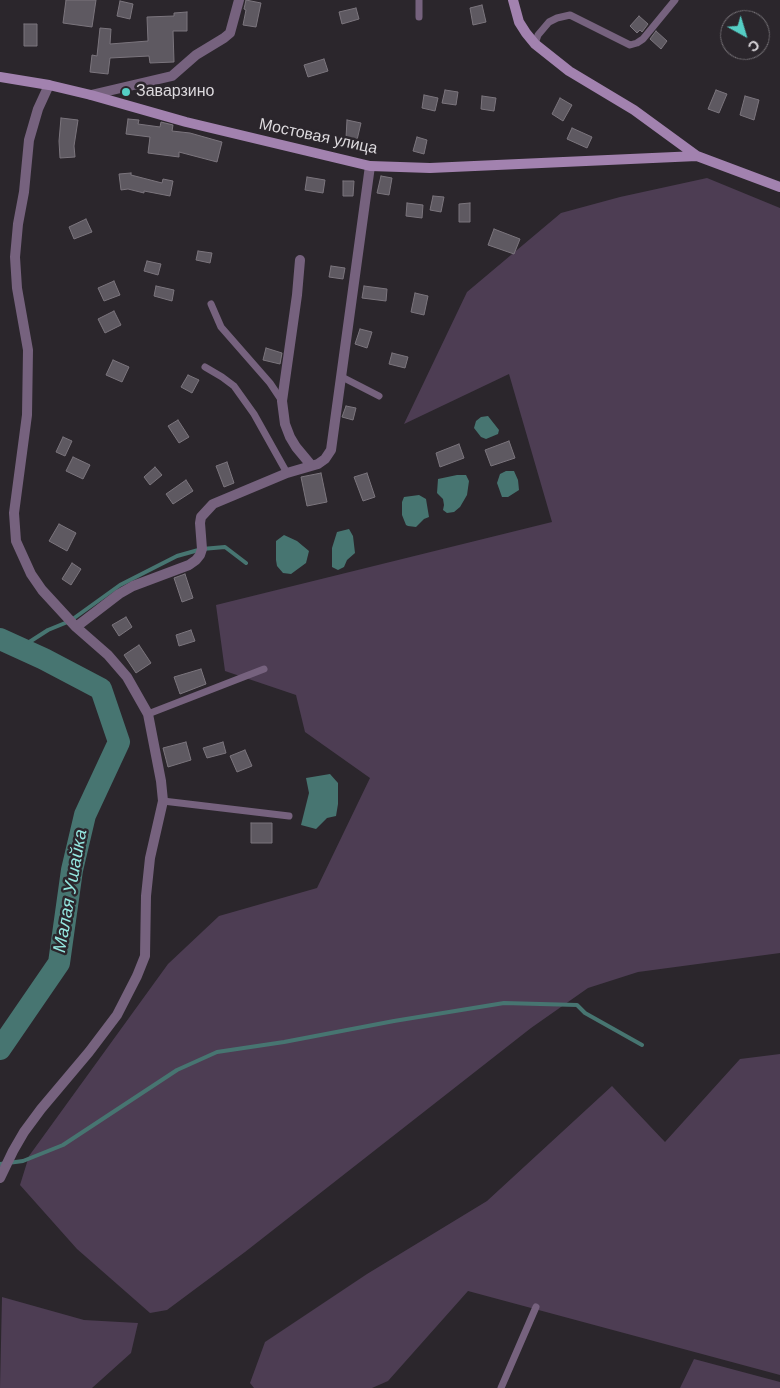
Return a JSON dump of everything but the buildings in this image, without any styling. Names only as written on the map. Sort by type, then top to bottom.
[{"type":"street","points":[[91,95],[172,76],[196,55],[230,33],[239,0]]},
{"type":"street","points":[[513,0],[519,22],[526,33],[535,44],[569,71],[634,110],[697,156],[780,187]]},
{"type":"street","name":"Мостовая улица","points":[[0,77],[49,85],[91,95],[186,122],[370,166],[430,168],[697,156]]},
{"type":"street","points":[[0,1178],[24,1132],[117,1015],[137,976],[145,956],[146,896],[150,858],[163,801],[148,714],[127,677],[108,655],[76,627],[42,590],[30,574],[16,541],[14,513],[27,415],[28,358],[24,318],[17,288],[15,258],[29,140],[38,109],[49,85]]},
{"type":"street","points":[[76,627],[133,586],[189,565],[196,560],[202,549],[201,517],[213,504],[287,472],[318,464],[325,459],[330,450],[342,377],[370,166]]},
{"type":"street","points":[[300,260],[298,295],[282,401],[285,424],[290,437],[311,465]]},
{"type":"lane","points":[[419,0],[419,18]]},
{"type":"lane","points":[[535,44],[538,35],[549,22],[570,15],[630,44],[637,43],[643,39],[675,0]]},
{"type":"lane","points":[[211,304],[221,327],[270,382],[282,401]]},
{"type":"lane","points":[[205,367],[234,386],[254,414],[287,472]]},
{"type":"lane","points":[[342,377],[379,396]]},
{"type":"lane","points":[[148,714],[264,669]]},
{"type":"lane","points":[[163,801],[289,816]]},
{"type":"lane","points":[[501,1388],[536,1307]]},
{"type":"shaded area","points":[[707,178],[780,208],[780,953],[638,972],[588,988],[531,1028],[245,1252],[167,1310],[150,1313],[77,1249],[20,1185],[29,1156],[168,964],[219,916],[317,888],[370,778],[305,732],[296,695],[225,671],[216,605],[552,522],[509,374],[404,424],[467,292],[561,213],[620,197]]},
{"type":"shaded area","points":[[488,416],[499,430],[498,434],[486,439],[481,437],[474,428],[476,421],[481,417]]},
{"type":"shaded area","points":[[506,471],[514,471],[518,480],[519,490],[508,497],[502,497],[497,483],[500,474]]},
{"type":"shaded area","points":[[466,475],[469,481],[467,495],[460,507],[454,512],[447,513],[443,510],[443,499],[437,493],[438,479]]},
{"type":"shaded area","points":[[419,495],[426,499],[429,517],[416,527],[408,526],[402,515],[402,502],[404,497]]},
{"type":"shaded area","points":[[349,529],[353,536],[355,553],[347,560],[344,567],[338,570],[332,567],[332,548],[337,532]]},
{"type":"shaded area","points":[[284,535],[297,541],[309,551],[306,563],[291,574],[283,573],[277,566],[276,541]]},
{"type":"shaded area","points":[[330,774],[338,783],[336,816],[327,818],[316,829],[301,825],[309,793],[306,778]]},
{"type":"shaded area","points":[[780,1054],[780,1375],[468,1291],[388,1381],[372,1388],[254,1388],[250,1383],[265,1342],[367,1274],[487,1201],[612,1086],[665,1142],[740,1059]]},
{"type":"shaded area","points":[[2,1297],[84,1320],[138,1323],[131,1353],[92,1388],[0,1388]]},
{"type":"shaded area","points":[[694,1359],[780,1382],[780,1388],[680,1388]]},
{"type":"waterway","points":[[20,648],[48,630],[70,621],[120,585],[177,556],[202,549],[225,547],[246,563]]},
{"type":"waterway","name":"Малая Ушайка","points":[[0,639],[44,659],[101,689],[119,742],[85,815],[72,870],[59,963],[0,1049]]},
{"type":"waterway","points":[[0,1164],[23,1161],[63,1145],[177,1070],[217,1052],[504,1003],[577,1005],[585,1013],[642,1045]]},
{"type":"place","name":"Заварзино","points":[[126,92]]}]
